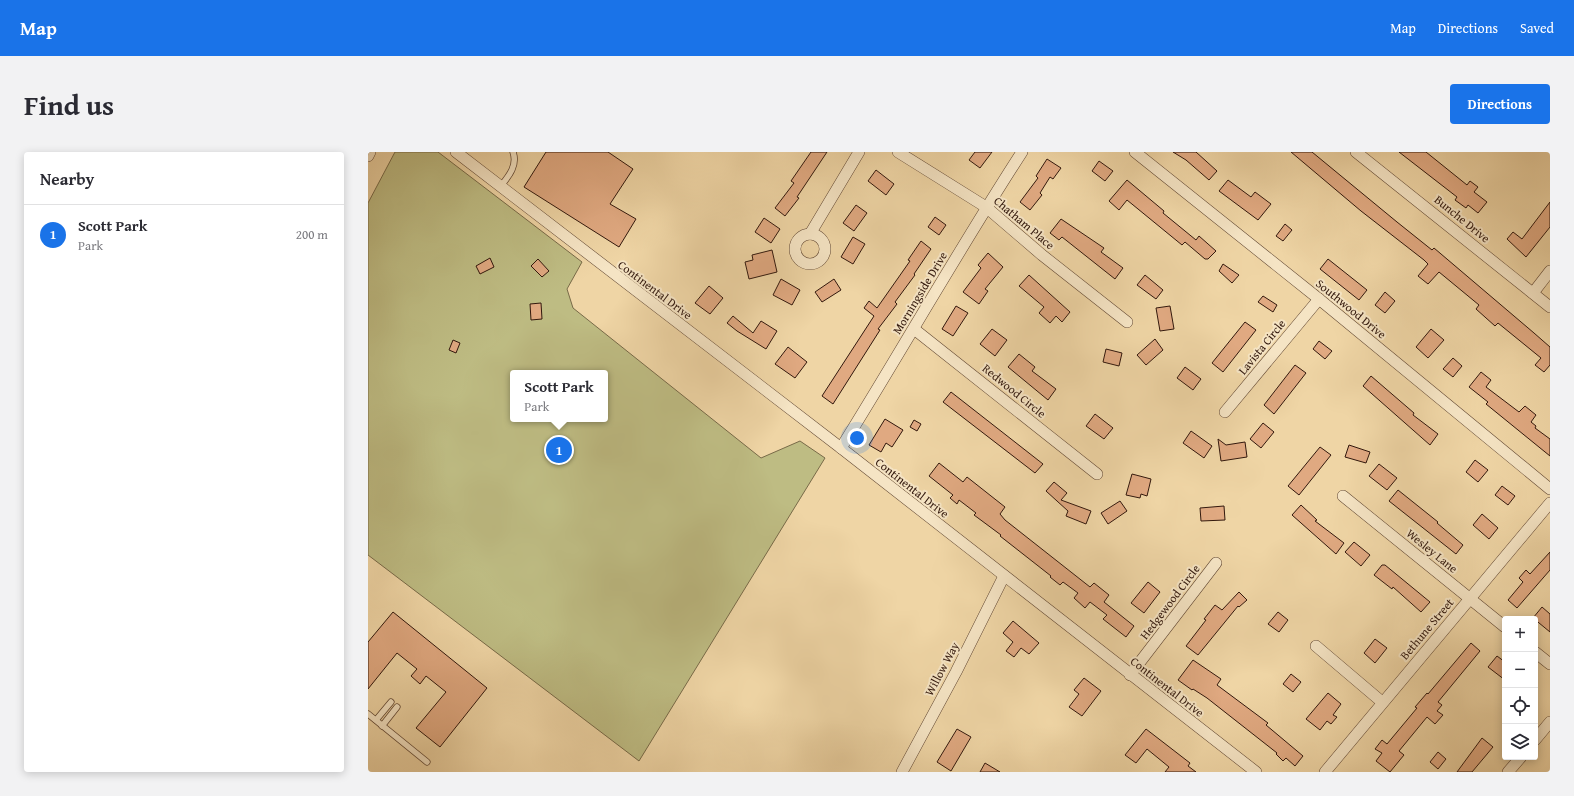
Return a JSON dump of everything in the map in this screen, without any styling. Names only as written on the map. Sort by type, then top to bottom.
[{"type":"street","points":[[368,156],[370,152]]},
{"type":"street","name":"Continental Drive","points":[[456,152],[841,448],[1256,772]]},
{"type":"street","points":[[810,234],[858,152]]},
{"type":"street","name":"Chatham Place","points":[[898,152],[986,207],[1042,255],[1128,322]]},
{"type":"street","name":"Morningside Drive","points":[[841,448],[914,329],[986,207],[1022,152]]},
{"type":"street","name":"Southwood Drive","points":[[1135,152],[1319,299],[1550,489]]},
{"type":"street","name":"Bunche Drive","points":[[1356,152],[1550,307]]},
{"type":"street","points":[[1533,293],[1550,271]]},
{"type":"street","name":"Lavista Circle","points":[[1225,412],[1319,299]]},
{"type":"street","name":"Redwood Circle","points":[[914,329],[1097,474]]},
{"type":"street","name":"Wesley Lane","points":[[1343,496],[1502,625]]},
{"type":"street","name":"Bethune Street","points":[[1324,772],[1550,503]]},
{"type":"street","name":"Hedgewood Circle","points":[[1130,675],[1216,563]]},
{"type":"street","name":"Willow Way","points":[[905,771],[1004,576]]},
{"type":"street","points":[[1316,646],[1382,702]]},
{"type":"street","points":[[1538,654],[1550,664]]},
{"type":"street","points":[[1538,736],[1550,722]]},
{"type":"street","points":[[1508,772],[1518,760]]},
{"type":"lane","points":[[500,187],[513,170],[515,156],[513,152]]},
{"type":"lane","points":[[376,720],[391,702]]},
{"type":"lane","points":[[382,726],[397,707]]},
{"type":"lane","points":[[368,714],[427,762]]},
{"type":"shaded area","points":[[395,152],[438,152],[582,262],[567,289],[573,308],[761,458],[800,441],[825,458],[639,761],[368,555],[368,203]]},
{"type":"building","points":[[546,152],[608,152],[633,169],[610,204],[636,219],[619,247],[524,187]]},
{"type":"building","points":[[811,152],[827,152],[797,197],[799,198],[785,216],[775,208],[794,183],[791,181]]},
{"type":"building","points":[[975,152],[992,152],[980,168],[969,160]]},
{"type":"building","points":[[1173,152],[1196,152],[1217,171],[1209,180],[1186,160]]},
{"type":"building","points":[[1291,152],[1312,152],[1432,250],[1434,248],[1550,347],[1550,365],[1544,372],[1535,365],[1541,358],[1498,323],[1495,326],[1476,309],[1479,305],[1439,272],[1428,284],[1418,276],[1428,264],[1424,260],[1361,211]]},
{"type":"building","points":[[1399,152],[1426,152],[1467,185],[1470,181],[1478,187],[1474,192],[1487,202],[1478,213],[1468,205],[1466,208],[1455,200],[1457,197]]},
{"type":"building","points":[[1047,159],[1061,168],[1053,179],[1050,177],[1040,193],[1042,195],[1030,210],[1020,202],[1038,178],[1036,176]]},
{"type":"building","points":[[1099,161],[1113,171],[1105,181],[1092,171]]},
{"type":"building","points":[[876,170],[894,184],[886,195],[868,181]]},
{"type":"building","points":[[1127,180],[1164,211],[1163,213],[1196,240],[1199,236],[1216,251],[1208,259],[1205,259],[1185,242],[1182,245],[1127,200],[1119,210],[1109,201]]},
{"type":"building","points":[[1228,180],[1251,197],[1255,192],[1271,204],[1258,220],[1219,191]]},
{"type":"building","points":[[1550,202],[1550,227],[1526,257],[1507,239],[1513,232],[1522,239]]},
{"type":"building","points":[[856,205],[867,213],[854,231],[843,223]]},
{"type":"building","points":[[935,217],[946,225],[939,235],[928,227]]},
{"type":"building","points":[[764,218],[780,229],[771,243],[755,232]]},
{"type":"building","points":[[1061,219],[1104,248],[1101,252],[1123,268],[1115,279],[1062,237],[1059,240],[1050,233]]},
{"type":"building","points":[[1285,224],[1292,230],[1283,241],[1276,236]]},
{"type":"building","points":[[853,237],[865,244],[853,264],[841,257]]},
{"type":"building","points":[[921,241],[931,249],[914,274],[915,275],[895,302],[897,304],[878,329],[880,330],[833,404],[822,396],[874,316],[864,308],[869,301],[877,308],[910,261],[908,260]]},
{"type":"building","points":[[772,250],[777,272],[749,279],[745,262],[753,260],[752,255]]},
{"type":"building","points":[[988,253],[1003,267],[985,289],[988,291],[979,304],[963,292],[981,268],[978,265]]},
{"type":"building","points":[[490,258],[494,267],[480,274],[476,266]]},
{"type":"building","points":[[538,259],[549,271],[542,277],[531,266]]},
{"type":"building","points":[[1328,259],[1367,290],[1359,300],[1320,269]]},
{"type":"building","points":[[1223,264],[1239,275],[1232,283],[1219,271]]},
{"type":"building","points":[[1029,275],[1070,312],[1062,322],[1056,316],[1050,323],[1039,313],[1044,307],[1019,286]]},
{"type":"building","points":[[1145,275],[1163,290],[1156,299],[1137,285]]},
{"type":"building","points":[[781,279],[800,290],[792,305],[773,295]]},
{"type":"building","points":[[834,279],[841,290],[822,302],[815,292]]},
{"type":"building","points":[[709,286],[723,298],[710,314],[695,303]]},
{"type":"building","points":[[1385,292],[1395,301],[1385,313],[1375,305]]},
{"type":"building","points":[[1263,296],[1277,305],[1273,312],[1258,302]]},
{"type":"building","points":[[541,303],[542,319],[531,320],[530,304]]},
{"type":"building","points":[[956,306],[968,313],[953,336],[942,329]]},
{"type":"building","points":[[1170,306],[1174,329],[1160,331],[1156,308]]},
{"type":"building","points":[[733,316],[753,333],[761,321],[777,331],[766,349],[727,323]]},
{"type":"building","points":[[1245,322],[1256,330],[1223,372],[1212,363]]},
{"type":"building","points":[[992,329],[1007,340],[995,356],[980,344]]},
{"type":"building","points":[[1431,329],[1444,340],[1428,358],[1416,347]]},
{"type":"building","points":[[1155,339],[1163,350],[1146,365],[1137,355]]},
{"type":"building","points":[[453,340],[460,343],[456,353],[449,350]]},
{"type":"building","points":[[1319,341],[1332,351],[1325,359],[1313,349]]},
{"type":"building","points":[[788,347],[807,362],[795,378],[775,364]]},
{"type":"building","points":[[1106,349],[1122,353],[1119,366],[1103,362]]},
{"type":"building","points":[[1019,354],[1035,367],[1032,371],[1056,389],[1048,400],[1008,367]]},
{"type":"building","points":[[1453,358],[1462,366],[1453,377],[1443,369]]},
{"type":"building","points":[[1295,365],[1306,373],[1274,414],[1264,405]]},
{"type":"building","points":[[1185,367],[1201,379],[1193,390],[1177,378]]},
{"type":"building","points":[[1481,372],[1491,380],[1486,387],[1519,412],[1525,406],[1536,415],[1531,422],[1536,426],[1535,428],[1550,439],[1550,456],[1486,404],[1488,402],[1469,387]]},
{"type":"building","points":[[1371,376],[1414,413],[1413,415],[1438,434],[1430,445],[1363,386]]},
{"type":"building","points":[[951,392],[1043,464],[1035,473],[943,402]]},
{"type":"building","points":[[1095,414],[1113,428],[1104,439],[1086,426]]},
{"type":"building","points":[[885,419],[903,430],[892,447],[886,443],[881,452],[869,445]]},
{"type":"building","points":[[914,420],[921,424],[917,431],[910,427]]},
{"type":"building","points":[[1263,423],[1274,432],[1261,448],[1250,439]]},
{"type":"building","points":[[1191,431],[1212,446],[1204,458],[1183,443]]},
{"type":"building","points":[[1218,439],[1226,445],[1245,442],[1247,457],[1221,461]]},
{"type":"building","points":[[1349,445],[1370,452],[1366,463],[1345,457]]},
{"type":"building","points":[[1320,447],[1331,455],[1299,495],[1288,486]]},
{"type":"building","points":[[1475,460],[1488,470],[1478,482],[1466,472]]},
{"type":"building","points":[[939,463],[963,482],[967,477],[1005,507],[1000,514],[1005,520],[1090,587],[1094,583],[1109,595],[1104,602],[1134,626],[1126,637],[1103,619],[1107,615],[1090,602],[1085,608],[1074,598],[1078,593],[1063,582],[1060,585],[1050,577],[1051,576],[1000,536],[1001,535],[974,515],[976,513],[959,500],[957,504],[950,498],[953,495],[929,476]]},
{"type":"building","points":[[1379,464],[1397,478],[1387,490],[1369,476]]},
{"type":"building","points":[[1132,474],[1151,479],[1147,496],[1141,494],[1140,498],[1126,495]]},
{"type":"building","points":[[1054,482],[1067,493],[1061,500],[1091,511],[1086,524],[1066,516],[1068,511],[1046,491]]},
{"type":"building","points":[[1502,486],[1515,496],[1508,505],[1495,495]]},
{"type":"building","points":[[1398,490],[1438,522],[1437,523],[1463,545],[1456,554],[1389,501]]},
{"type":"building","points":[[1120,501],[1127,511],[1108,524],[1101,513]]},
{"type":"building","points":[[1301,505],[1317,520],[1315,521],[1344,543],[1336,554],[1292,515]]},
{"type":"building","points":[[1224,506],[1225,520],[1201,521],[1200,508]]},
{"type":"building","points":[[1482,514],[1498,528],[1489,539],[1473,525]]},
{"type":"building","points":[[1354,542],[1370,555],[1361,566],[1345,552]]},
{"type":"building","points":[[1550,552],[1550,570],[1517,608],[1508,600],[1523,582],[1519,578],[1526,570],[1530,574]]},
{"type":"building","points":[[1382,565],[1385,565],[1430,602],[1421,612],[1393,587],[1392,589],[1374,575]]},
{"type":"building","points":[[1148,582],[1160,592],[1144,613],[1131,603]]},
{"type":"building","points":[[1239,592],[1247,600],[1239,607],[1238,606],[1198,655],[1186,646],[1206,620],[1204,619],[1215,605],[1222,610]]},
{"type":"building","points":[[1542,607],[1550,614],[1550,632],[1538,622],[1538,616],[1535,616]]},
{"type":"building","points":[[393,612],[487,688],[440,747],[416,728],[446,692],[426,676],[420,684],[411,676],[417,669],[397,653],[368,689],[368,642]]},
{"type":"building","points":[[1278,612],[1288,620],[1279,632],[1268,624]]},
{"type":"building","points":[[1013,621],[1039,643],[1029,654],[1021,648],[1014,657],[1006,651],[1013,642],[1003,633]]},
{"type":"building","points":[[1375,639],[1387,648],[1375,663],[1364,653]]},
{"type":"building","points":[[1471,643],[1480,651],[1438,702],[1442,705],[1437,711],[1443,715],[1435,724],[1427,717],[1399,751],[1404,755],[1390,772],[1376,761],[1382,753],[1375,749],[1382,740],[1387,744],[1417,708],[1415,707],[1427,693],[1428,694]]},
{"type":"building","points":[[1497,656],[1502,660],[1502,678],[1488,667]]},
{"type":"building","points":[[1193,660],[1221,679],[1217,685],[1268,723],[1266,725],[1303,756],[1295,766],[1286,758],[1283,761],[1276,754],[1277,753],[1207,698],[1178,680]]},
{"type":"building","points":[[1291,674],[1301,682],[1293,692],[1283,684]]},
{"type":"building","points":[[1084,678],[1101,691],[1082,716],[1069,707],[1079,694],[1074,690]]},
{"type":"building","points":[[1328,693],[1341,704],[1333,715],[1337,717],[1331,724],[1327,721],[1320,730],[1306,719]]},
{"type":"building","points":[[957,729],[971,737],[951,771],[937,762]]},
{"type":"building","points":[[1146,729],[1190,763],[1188,766],[1196,772],[1165,772],[1169,767],[1147,749],[1136,763],[1125,755]]},
{"type":"building","points":[[1482,738],[1493,747],[1472,772],[1457,772]]},
{"type":"building","points":[[1438,752],[1446,759],[1438,769],[1430,762]]},
{"type":"building","points":[[985,763],[1000,772],[980,772]]},
{"type":"place","name":"Scott Park","points":[[559,450]]}]
